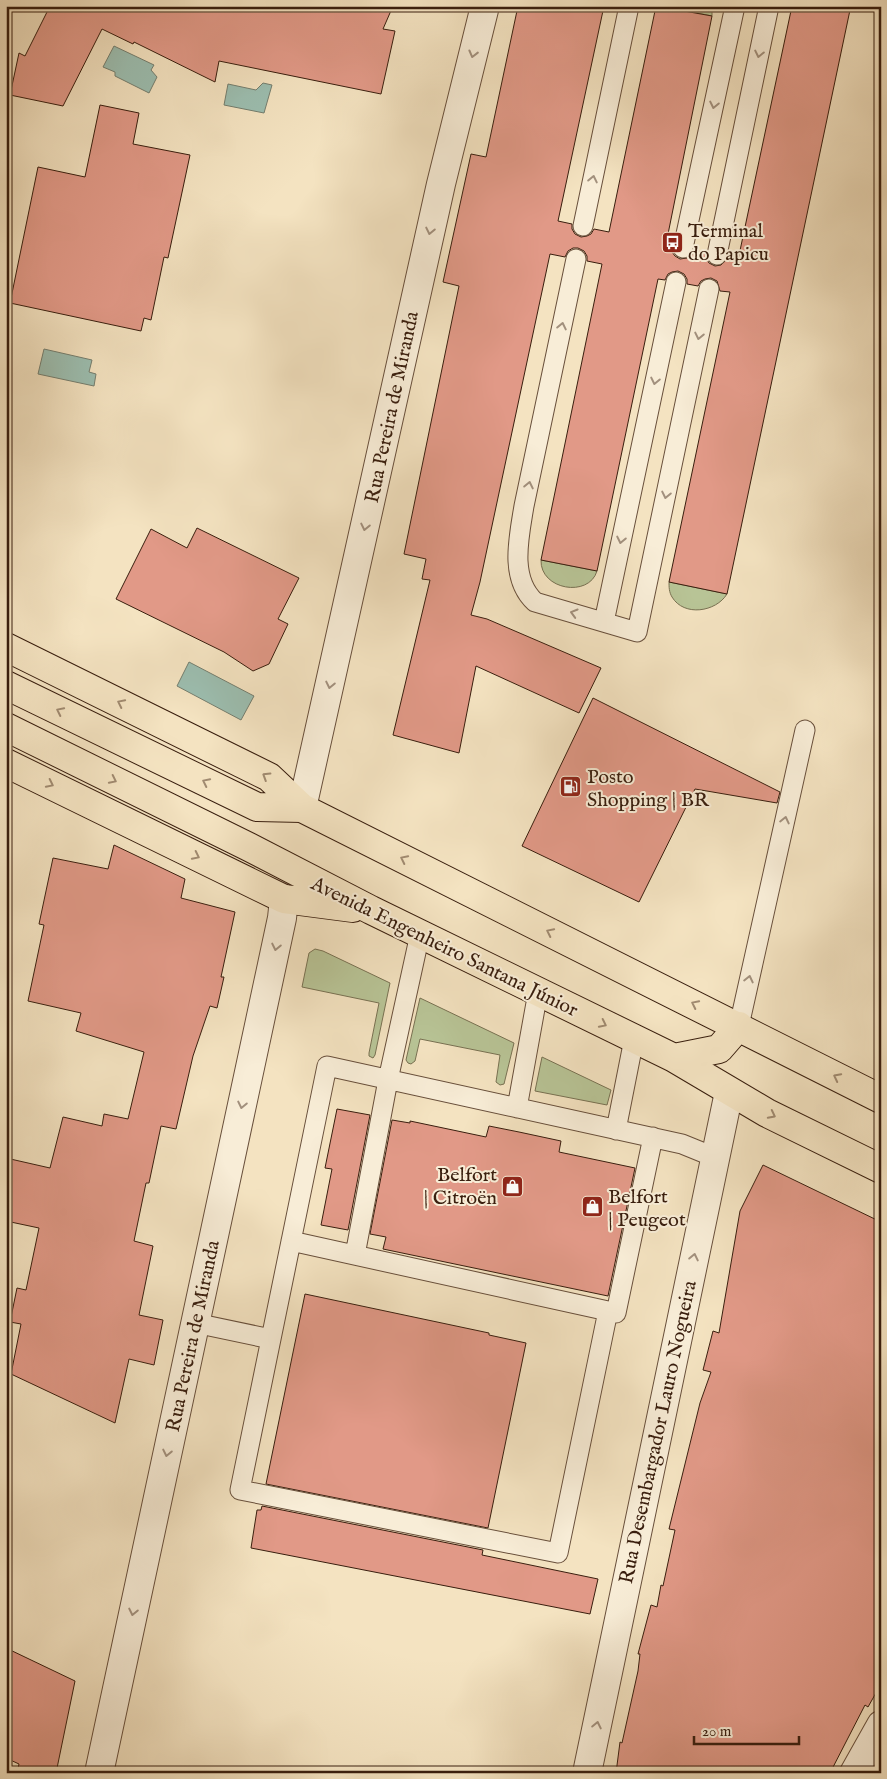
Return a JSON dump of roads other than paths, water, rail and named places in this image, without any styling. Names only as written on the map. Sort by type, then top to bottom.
[{"type":"main road","points":[[6,647],[269,777],[302,808],[881,1098]]},
{"type":"main road","points":[[6,685],[257,807],[302,808]]},
{"type":"main road","name":"Avenida Engenheiro Santana Júnior","points":[[6,727],[371,910],[674,1058],[767,1113],[881,1169]]},
{"type":"main road","points":[[6,763],[284,899],[371,910]]},
{"type":"main road","points":[[674,1058],[719,1049],[739,1026]]},
{"type":"street","name":"Rua Pereira de Miranda","points":[[302,808],[441,184],[484,6]]},
{"type":"street","name":"Rua Pereira de Miranda","points":[[99,1773],[280,928],[284,899]]},
{"type":"street","name":"Rua Desembargador Lauro Nogueira","points":[[587,1773],[729,1092]]},
{"type":"street","points":[[854,1773],[881,1725]]},
{"type":"lane","points":[[583,226],[629,6]]},
{"type":"lane","points":[[683,248],[735,6]]},
{"type":"lane","points":[[717,255],[770,6]]},
{"type":"lane","points":[[576,259],[524,506],[519,542],[519,566],[522,583],[529,596],[535,602],[637,632],[709,288]]},
{"type":"lane","points":[[604,622],[676,282]]},
{"type":"lane","points":[[739,1026],[805,730]]},
{"type":"lane","points":[[355,1255],[388,1080],[420,934]]},
{"type":"lane","points":[[517,1108],[538,992]]},
{"type":"lane","points":[[616,1130],[634,1039]]},
{"type":"lane","points":[[608,1311],[558,1553],[240,1490],[327,1066],[682,1144],[714,1157]]},
{"type":"lane","points":[[291,1241],[616,1313],[653,1138]]},
{"type":"lane","points":[[195,1323],[271,1339]]},
{"type":"place","name":"Terminal do Papicu","points":[[672,242]]},
{"type":"place","name":"Posto Shopping | BR","points":[[571,787]]},
{"type":"place","name":"Belfort | Citroën","points":[[513,1186]]},
{"type":"place","name":"Belfort | Peugeot","points":[[592,1207]]}]
